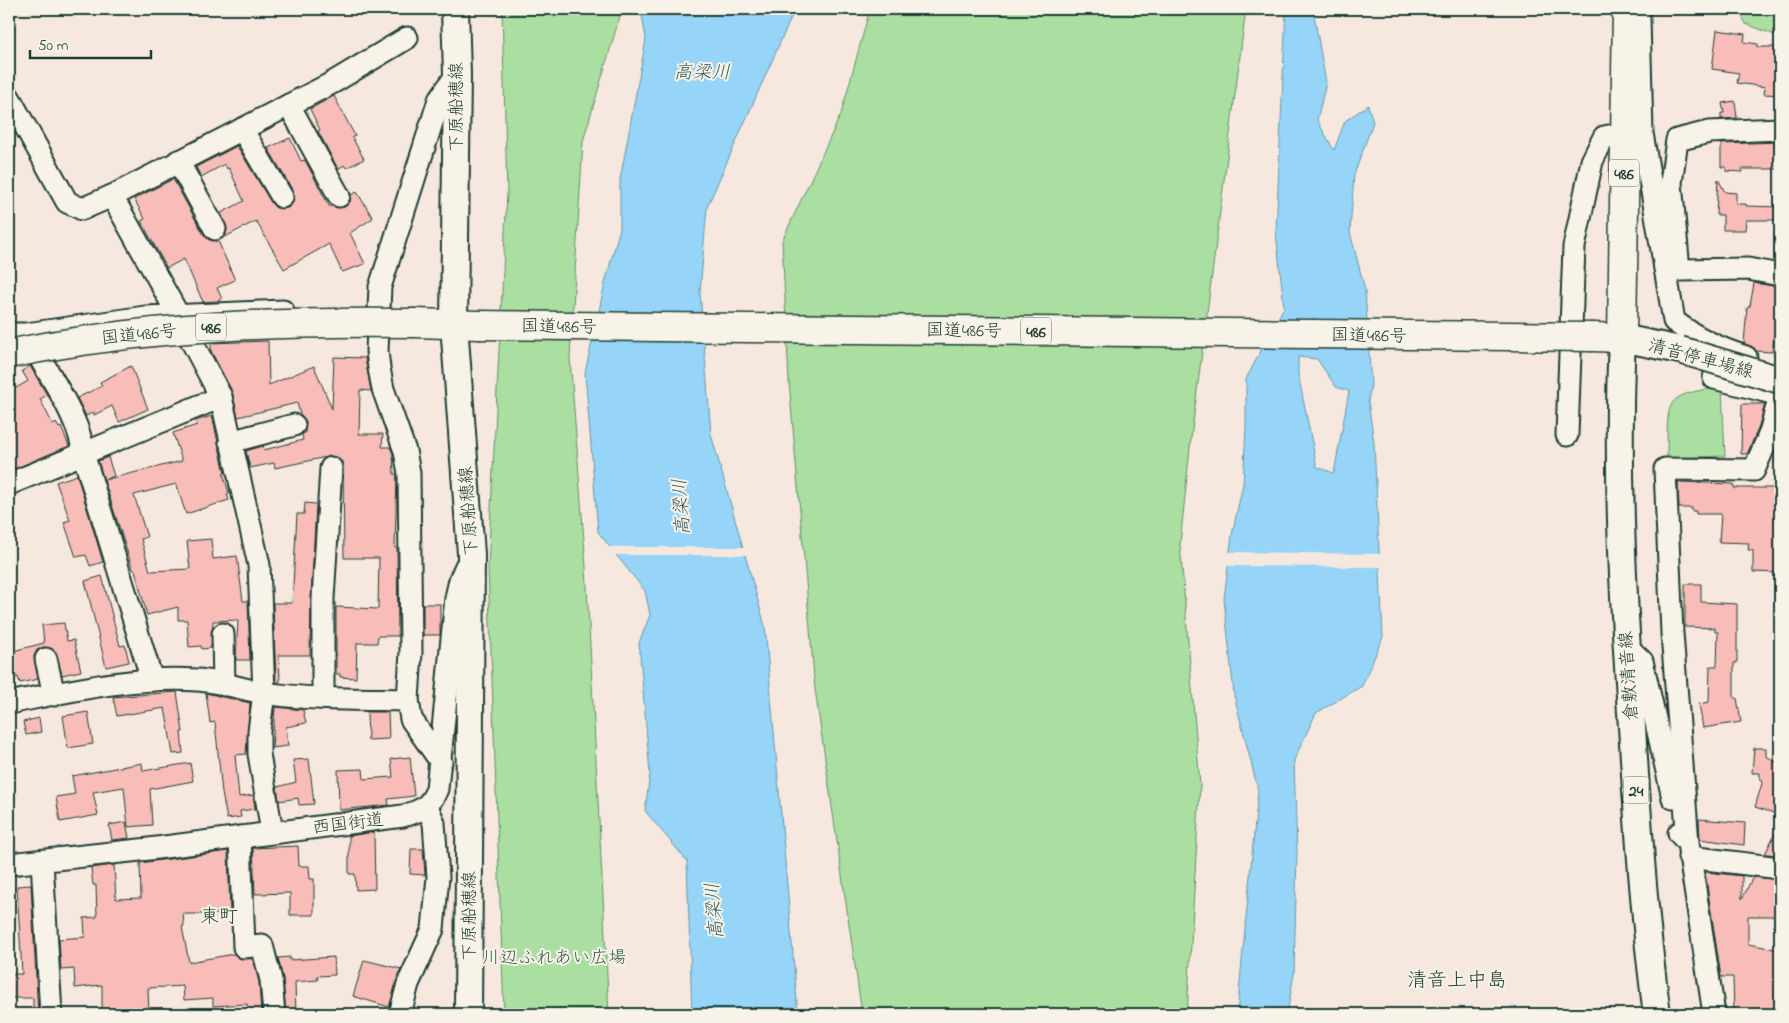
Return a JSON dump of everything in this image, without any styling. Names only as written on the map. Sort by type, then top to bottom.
[{"type":"highway","name":"486","points":[[1622,338],[1627,9]]},
{"type":"highway","name":"国道486号","points":[[15,339],[94,338],[159,331],[294,323],[1622,338]]},
{"type":"main road","name":"下原船穂線","points":[[455,9],[467,325],[471,554],[468,1014]]},
{"type":"main road","name":"清音停車場線","points":[[1622,338],[1680,350],[1780,380]]},
{"type":"main road","name":"倉敷清音線","points":[[1622,338],[1620,396],[1622,564],[1626,646],[1642,877],[1657,1014]]},
{"type":"street","points":[[1636,9],[1639,15],[1642,132],[1672,270]]},
{"type":"street","points":[[9,97],[67,202],[82,208],[112,196],[332,83],[407,38]]},
{"type":"street","points":[[441,762],[411,719],[408,700],[411,652],[409,473],[405,450],[383,389],[377,351],[380,287],[439,100],[457,74]]},
{"type":"street","points":[[289,105],[339,196]]},
{"type":"street","points":[[242,129],[282,198]]},
{"type":"street","points":[[1780,129],[1709,132],[1677,140],[1671,184],[1674,321],[1723,350],[1780,367]]},
{"type":"street","points":[[1567,435],[1574,247],[1592,161],[1604,137],[1624,133]]},
{"type":"street","points":[[178,161],[215,229]]},
{"type":"street","points":[[112,196],[180,317]]},
{"type":"street","points":[[1672,270],[1748,269],[1780,275]]},
{"type":"street","points":[[15,339],[180,317],[378,310]]},
{"type":"street","points":[[9,362],[15,339]]},
{"type":"street","points":[[15,339],[62,397],[82,441],[83,453],[152,680]]},
{"type":"street","points":[[190,340],[221,397],[259,565],[264,693],[259,731],[259,754],[272,832]]},
{"type":"street","points":[[1714,1014],[1689,850],[1672,633],[1665,469],[1754,470],[1770,433],[1780,395],[1714,378],[1723,350]]},
{"type":"street","points":[[9,484],[221,397]]},
{"type":"street","points":[[230,442],[294,426]]},
{"type":"street","points":[[323,697],[322,612],[331,468]]},
{"type":"street","points":[[400,1014],[408,984],[433,929],[438,876],[434,823],[427,806],[432,803],[437,789],[441,762],[456,598],[460,580],[471,554]]},
{"type":"street","points":[[223,634],[224,685]]},
{"type":"street","points":[[1626,646],[1642,661],[1672,789],[1677,830],[1689,850],[1780,868]]},
{"type":"street","points":[[46,659],[54,695]]},
{"type":"street","points":[[9,703],[152,680],[198,680],[264,693],[408,700]]},
{"type":"street","name":"西国街道","points":[[9,864],[403,816],[427,806]]},
{"type":"street","points":[[240,837],[244,947],[262,945],[271,980],[274,1014]]},
{"type":"street","points":[[42,861],[51,1014]]},
{"type":"green space","name":"川辺ふれあい広場","points":[[502,9],[622,9],[583,141],[570,357],[586,567],[609,1014],[504,1014],[488,567],[507,193]]},
{"type":"green space","points":[[870,9],[1246,9],[1191,438],[1180,544],[1200,785],[1187,1014],[862,1014],[815,689],[789,381],[782,241],[841,114]]},
{"type":"green space","points":[[1742,9],[1780,9],[1780,37],[1746,24],[1740,13]]},
{"type":"green space","points":[[1722,387],[1725,456],[1667,458],[1667,424],[1672,404],[1678,398],[1688,393]]},
{"type":"water","name":"高梁川","points":[[641,9],[795,9],[707,207],[700,292],[711,434],[765,626],[798,1014],[692,1014],[687,861],[645,811],[650,774],[639,643],[650,615],[645,591],[598,532],[585,373],[606,279],[620,228],[620,180],[646,39]]},
{"type":"water","points":[[1286,9],[1313,9],[1326,83],[1317,120],[1334,150],[1345,121],[1368,105],[1373,122],[1354,175],[1350,232],[1365,290],[1371,384],[1368,401],[1374,443],[1383,637],[1362,686],[1316,713],[1294,760],[1297,853],[1294,974],[1287,1014],[1237,1014],[1258,790],[1234,695],[1224,599],[1232,535],[1243,484],[1246,379],[1284,307],[1276,232]],"holes":[[[1298,357],[1317,359],[1336,387],[1349,391],[1334,473],[1317,467],[1298,374]]]},
{"type":"pier","points":[[606,547],[746,547],[748,555],[613,555]]},
{"type":"pier","points":[[1228,552],[1381,554],[1382,567],[1226,566]]},
{"type":"building","points":[[1717,30],[1745,34],[1744,42],[1758,44],[1758,47],[1780,47],[1780,95],[1764,94],[1765,87],[1737,83],[1739,73],[1712,69]]},
{"type":"building","points":[[334,96],[355,136],[352,137],[364,159],[346,168],[344,165],[338,169],[318,131],[320,130],[310,109]]},
{"type":"building","points":[[1735,101],[1737,118],[1721,119],[1721,113],[1724,113],[1722,103]]},
{"type":"building","points":[[290,138],[301,161],[305,160],[329,206],[345,207],[350,202],[351,195],[357,192],[373,218],[350,233],[365,264],[342,272],[329,244],[284,269],[256,221],[225,237],[227,229],[221,213],[244,201],[229,168],[227,169],[225,164],[201,177],[196,167],[237,146],[272,204],[276,208],[288,208],[293,203],[293,191],[268,148]]},
{"type":"building","points":[[1780,142],[1780,169],[1742,169],[1742,172],[1726,171],[1726,167],[1721,167],[1721,144]]},
{"type":"building","points":[[173,179],[204,235],[209,240],[218,241],[235,280],[217,288],[222,299],[217,301],[203,302],[184,259],[167,268],[141,221],[145,219],[134,199]]},
{"type":"building","points":[[1718,179],[1725,192],[1736,193],[1736,204],[1780,207],[1780,220],[1746,220],[1745,230],[1723,230],[1723,215],[1716,215]]},
{"type":"building","points":[[1754,283],[1780,287],[1778,331],[1775,331],[1772,352],[1756,351],[1744,343],[1747,308],[1750,306]]},
{"type":"building","points":[[268,341],[269,385],[314,366],[332,409],[334,357],[365,358],[371,391],[360,390],[359,434],[383,434],[382,447],[390,447],[393,454],[394,474],[397,474],[395,548],[397,548],[398,636],[378,636],[377,643],[357,643],[356,678],[340,677],[340,674],[336,674],[336,607],[378,609],[379,558],[344,558],[343,462],[331,456],[275,468],[274,463],[250,468],[246,451],[263,446],[264,450],[303,440],[302,434],[305,433],[306,421],[300,414],[297,403],[238,417],[232,391],[211,351],[211,343]]},
{"type":"building","points":[[30,366],[47,395],[40,399],[53,425],[56,423],[59,428],[61,427],[69,446],[9,471],[9,392],[28,381],[22,371]]},
{"type":"building","points":[[131,366],[148,409],[119,422],[112,406],[94,415],[94,412],[86,416],[77,398],[102,386],[100,382]]},
{"type":"building","points":[[1742,404],[1765,404],[1758,429],[1747,454],[1741,454]]},
{"type":"building","points":[[212,416],[229,500],[186,514],[176,484],[134,495],[147,537],[141,539],[150,571],[190,569],[187,541],[211,539],[213,559],[237,556],[243,601],[248,601],[250,660],[236,660],[238,620],[213,621],[211,648],[202,649],[201,646],[189,647],[187,620],[178,620],[178,607],[147,615],[135,570],[133,570],[104,480],[182,461],[173,433],[197,425],[195,421]]},
{"type":"building","points":[[108,457],[114,476],[104,480],[98,461]]},
{"type":"building","points":[[77,475],[103,562],[90,566],[86,555],[76,557],[64,522],[70,520],[56,482]]},
{"type":"building","points":[[1678,482],[1734,484],[1734,488],[1774,488],[1774,492],[1780,492],[1780,573],[1753,572],[1753,550],[1748,550],[1749,543],[1719,542],[1721,514],[1696,514],[1696,511],[1692,511],[1692,508],[1679,508]]},
{"type":"building","points":[[305,503],[316,504],[310,655],[279,655],[280,682],[276,682],[273,603],[292,603],[297,514],[304,514]]},
{"type":"building","points":[[102,576],[120,646],[125,645],[129,662],[106,667],[85,581]]},
{"type":"building","points":[[1685,584],[1701,584],[1701,602],[1737,604],[1737,663],[1734,663],[1734,698],[1737,698],[1741,722],[1703,728],[1699,704],[1709,702],[1710,666],[1717,666],[1718,632],[1715,632],[1715,628],[1685,627]]},
{"type":"building","points":[[423,604],[440,604],[440,635],[423,635]]},
{"type":"building","points":[[64,623],[67,641],[74,640],[81,671],[62,675],[55,651],[44,647],[37,650],[34,656],[38,679],[20,683],[18,677],[9,679],[9,652],[44,643],[42,625]]},
{"type":"building","points":[[177,692],[183,732],[181,732],[183,753],[173,754],[165,708],[117,716],[113,697]]},
{"type":"building","points":[[206,693],[250,703],[246,754],[235,755],[239,797],[253,795],[255,809],[240,811],[241,817],[227,819],[222,793],[215,722],[210,723]]},
{"type":"building","points":[[275,707],[303,710],[306,723],[286,727],[288,746],[272,748]]},
{"type":"building","points":[[88,712],[93,744],[68,748],[63,716]]},
{"type":"building","points":[[367,712],[388,712],[389,739],[368,740]]},
{"type":"building","points":[[39,718],[41,732],[26,735],[23,722]]},
{"type":"building","points":[[1754,748],[1766,748],[1766,756],[1780,764],[1780,815],[1755,807],[1763,780],[1760,779],[1760,773],[1752,773]]},
{"type":"building","points":[[410,757],[414,796],[388,799],[389,805],[339,810],[338,770],[363,769],[364,779],[393,777],[391,759]]},
{"type":"building","points":[[309,759],[314,804],[299,805],[298,798],[279,801],[277,787],[296,782],[293,760]]},
{"type":"building","points":[[142,763],[143,771],[190,763],[193,781],[150,789],[152,825],[128,827],[124,787],[93,792],[98,815],[60,822],[56,797],[75,794],[72,776]]},
{"type":"building","points":[[1699,819],[1745,823],[1744,845],[1700,839]]},
{"type":"building","points":[[126,822],[129,838],[112,840],[109,825]]},
{"type":"building","points":[[1780,823],[1780,855],[1765,854]]},
{"type":"building","points":[[374,832],[375,889],[356,890],[355,874],[349,874],[349,836]]},
{"type":"building","points":[[298,846],[299,866],[309,866],[310,879],[314,879],[314,915],[290,915],[290,893],[255,894],[253,848]]},
{"type":"building","points":[[411,849],[423,849],[425,875],[410,874]]},
{"type":"building","points":[[228,851],[230,914],[183,914],[184,926],[182,927],[189,962],[234,954],[239,958],[253,959],[259,982],[261,1014],[248,1014],[247,1004],[213,1006],[213,998],[184,1000],[183,986],[148,988],[149,1014],[117,1013],[117,1009],[102,1009],[102,985],[75,988],[74,969],[61,970],[59,939],[85,937],[84,918],[97,917],[96,885],[93,885],[91,868],[114,865],[116,899],[141,898],[140,863]]},
{"type":"building","points":[[1705,872],[1742,876],[1742,899],[1753,877],[1780,880],[1780,916],[1748,916],[1748,944],[1780,950],[1780,967],[1776,991],[1780,991],[1780,1014],[1734,1014],[1733,977],[1721,977]]},
{"type":"building","points":[[31,885],[38,1014],[33,1014],[33,998],[9,998],[9,974],[22,974],[17,886]]},
{"type":"building","points":[[290,957],[290,960],[334,957],[335,975],[317,976],[318,980],[295,982],[296,1014],[286,1014],[283,979],[278,958]]},
{"type":"building","points":[[364,960],[401,969],[389,1007],[353,996]]},
{"type":"district","name":"東町","points":[[219,915]]},
{"type":"district","name":"清音上中島","points":[[1457,979]]}]
